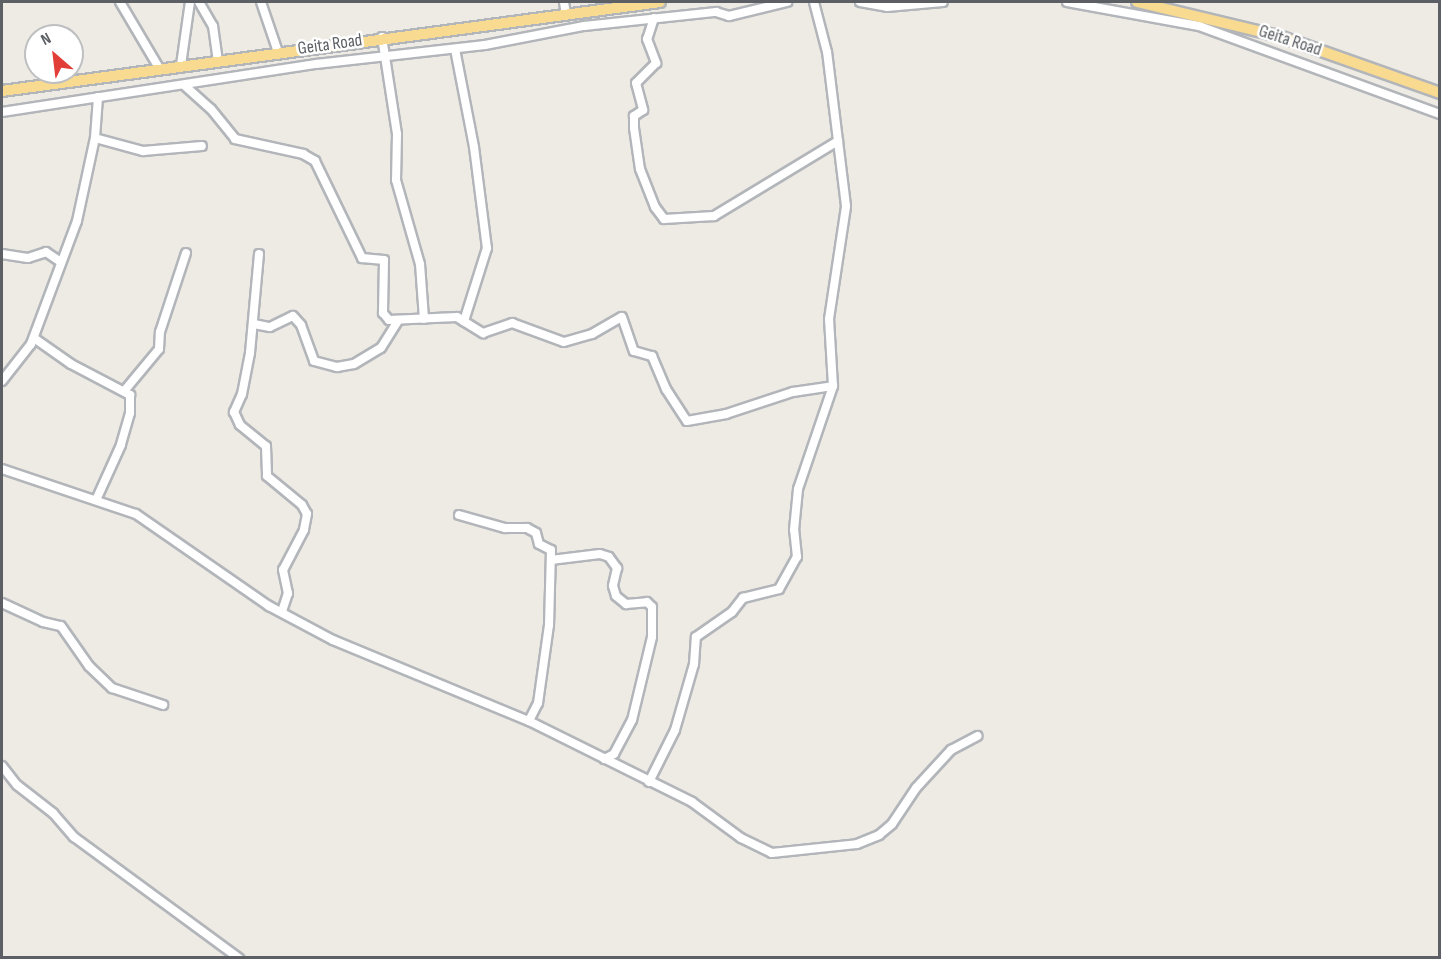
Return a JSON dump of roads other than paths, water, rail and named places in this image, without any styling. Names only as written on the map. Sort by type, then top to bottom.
[{"type":"highway","name":"Geita Road","points":[[2,91],[660,2]]},
{"type":"highway","name":"Geita Road","points":[[1137,2],[1167,5],[1279,36],[1440,93]]},
{"type":"street","points":[[120,2],[150,46],[159,68]]},
{"type":"street","points":[[181,65],[190,2]]},
{"type":"street","points":[[199,2],[213,26],[218,60]]},
{"type":"street","points":[[261,2],[278,52]]},
{"type":"street","points":[[564,2],[566,14]]},
{"type":"street","points":[[2,112],[455,49],[584,26],[716,12],[729,16],[787,2]]},
{"type":"street","points":[[649,782],[675,730],[692,672],[696,637],[732,612],[743,598],[779,590],[797,557],[794,530],[798,489],[833,386],[829,319],[846,206],[827,52],[814,2]]},
{"type":"street","points":[[860,2],[886,7],[943,2]]},
{"type":"street","points":[[1067,2],[1199,26],[1440,114]]},
{"type":"street","points":[[654,18],[646,39],[656,63],[636,83],[644,110],[634,116],[634,128],[638,164],[653,202],[664,219],[714,216],[838,141]]},
{"type":"street","points":[[382,38],[397,134],[396,180],[420,264],[424,319]]},
{"type":"street","points":[[455,49],[476,159],[487,248],[464,321]]},
{"type":"street","points":[[184,86],[211,109],[235,139],[303,154],[315,161],[362,258],[384,260],[383,313],[389,320],[450,316],[464,321],[479,332],[512,323],[564,342],[592,334],[622,317],[633,351],[652,356],[666,389],[687,421],[726,414],[793,392],[833,386]]},
{"type":"street","points":[[2,381],[21,362],[34,338],[81,208],[95,138],[98,97]]},
{"type":"street","points":[[95,138],[143,152],[202,147]]},
{"type":"street","points":[[2,254],[28,258],[46,252],[62,262]]},
{"type":"street","points":[[125,390],[159,349],[160,332],[186,253]]},
{"type":"street","points":[[258,254],[254,324],[235,417],[266,447],[267,476],[302,504],[307,514],[304,530],[282,570],[288,593],[282,612]]},
{"type":"street","points":[[254,324],[270,327],[293,316],[301,324],[314,361],[337,367],[354,364],[381,348],[398,321]]},
{"type":"street","points":[[34,338],[71,364],[125,390],[132,402],[126,429],[96,501]]},
{"type":"street","points":[[2,469],[142,517],[282,612],[333,640],[529,721],[702,808],[741,838],[772,853],[857,844],[885,830],[951,750],[977,736]]},
{"type":"street","points":[[459,516],[534,531],[539,544],[551,550],[543,675],[538,703],[529,721]]},
{"type":"street","points":[[552,560],[600,554],[609,557],[618,568],[613,586],[616,596],[626,604],[647,602],[652,607],[652,637],[632,720],[614,754],[604,759]]},
{"type":"street","points":[[2,603],[64,628],[89,666],[112,688],[163,705]]},
{"type":"street","points":[[2,766],[17,785],[53,813],[74,837],[239,957]]}]
